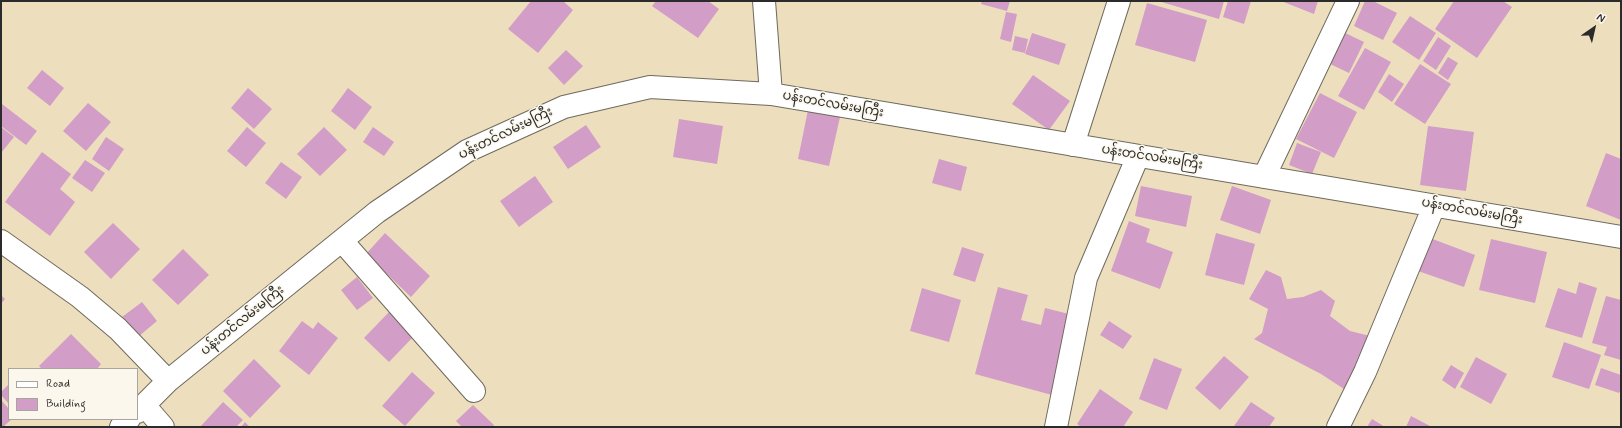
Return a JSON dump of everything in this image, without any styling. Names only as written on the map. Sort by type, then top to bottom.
[{"type":"street","points":[[764,1],[771,94]]},
{"type":"street","points":[[1073,145],[1120,1]]},
{"type":"street","points":[[1264,177],[1348,1]]},
{"type":"street","name":"ပန်းတင်လမ်းမကြီး","points":[[138,411],[168,381],[377,212],[467,151],[564,107],[650,87],[771,94],[1621,237]]},
{"type":"street","points":[[1056,427],[1086,278],[1138,156]]},
{"type":"street","points":[[1338,427],[1365,372],[1434,206]]},
{"type":"street","points":[[1,241],[80,297],[118,329],[168,381]]},
{"type":"street","points":[[342,241],[474,391]]},
{"type":"street","points":[[138,413],[163,427]]},
{"type":"street","name":"ပန်းတင်လမ်းမကြီး","points":[[121,427],[128,420]]},
{"type":"building","points":[[531,1],[563,1],[573,10],[538,53],[508,29]]},
{"type":"building","points":[[656,1],[708,1],[719,9],[698,38],[652,6]]},
{"type":"building","points":[[982,1],[1010,1],[1007,11],[981,4]]},
{"type":"building","points":[[1158,1],[1224,1],[1219,19]]},
{"type":"building","points":[[1228,1],[1251,1],[1244,24],[1223,17]]},
{"type":"building","points":[[1281,1],[1318,1],[1314,14]]},
{"type":"building","points":[[1365,1],[1373,1],[1397,13],[1383,40],[1354,26]]},
{"type":"building","points":[[1454,1],[1503,1],[1512,7],[1477,58],[1435,29]]},
{"type":"building","points":[[1147,3],[1207,20],[1195,62],[1135,45]]},
{"type":"building","points":[[1006,12],[1017,14],[1011,42],[1000,39]]},
{"type":"building","points":[[1410,16],[1436,33],[1419,60],[1392,42]]},
{"type":"building","points":[[1341,31],[1364,42],[1349,73],[1326,62]]},
{"type":"building","points":[[1032,33],[1066,44],[1059,65],[1025,54]]},
{"type":"building","points":[[1015,36],[1028,39],[1025,53],[1012,50]]},
{"type":"building","points":[[1438,37],[1451,46],[1436,70],[1423,61]]},
{"type":"building","points":[[1365,48],[1391,62],[1364,110],[1338,96]]},
{"type":"building","points":[[566,50],[583,66],[564,85],[548,68]]},
{"type":"building","points":[[1448,57],[1458,63],[1448,80],[1438,73]]},
{"type":"building","points":[[1420,64],[1451,84],[1425,124],[1394,104]]},
{"type":"building","points":[[42,70],[64,88],[50,106],[27,88]]},
{"type":"building","points":[[1389,74],[1404,84],[1392,102],[1378,92]]},
{"type":"building","points":[[1033,75],[1070,101],[1049,130],[1012,104]]},
{"type":"building","points":[[248,88],[272,109],[254,129],[231,108]]},
{"type":"building","points":[[348,88],[372,107],[355,130],[331,111]]},
{"type":"building","points":[[1320,93],[1357,112],[1334,158],[1296,139]]},
{"type":"building","points":[[88,103],[111,122],[86,151],[63,131]]},
{"type":"building","points":[[2,104],[37,131],[26,145],[1,126]]},
{"type":"building","points":[[808,110],[840,117],[829,166],[798,159]]},
{"type":"building","points":[[679,119],[723,126],[717,164],[673,157]]},
{"type":"building","points":[[586,125],[601,147],[568,169],[553,147]]},
{"type":"building","points":[[1428,126],[1474,132],[1466,191],[1420,185]]},
{"type":"building","points":[[1,127],[14,137],[1,153]]},
{"type":"building","points":[[247,127],[266,143],[246,167],[227,151]]},
{"type":"building","points":[[324,127],[347,150],[320,176],[297,154]]},
{"type":"building","points":[[373,127],[394,142],[384,156],[363,142]]},
{"type":"building","points":[[106,137],[124,149],[109,171],[92,159]]},
{"type":"building","points":[[1297,143],[1321,152],[1312,174],[1289,165]]},
{"type":"building","points":[[42,152],[71,174],[60,189],[75,202],[50,236],[5,202]]},
{"type":"building","points":[[1606,153],[1621,159],[1621,220],[1586,206]]},
{"type":"building","points":[[939,159],[967,167],[961,191],[932,183]]},
{"type":"building","points":[[85,160],[105,173],[92,192],[72,178]]},
{"type":"building","points":[[281,162],[302,177],[286,199],[265,183]]},
{"type":"building","points":[[535,176],[553,202],[519,227],[500,201]]},
{"type":"building","points":[[1141,186],[1192,196],[1186,227],[1135,216]]},
{"type":"building","points":[[1232,186],[1271,200],[1260,234],[1220,220]]},
{"type":"building","points":[[1129,221],[1150,229],[1146,242],[1173,252],[1160,289],[1111,271]]},
{"type":"building","points":[[113,223],[140,249],[111,279],[84,252]]},
{"type":"building","points":[[385,233],[430,276],[411,297],[366,254]]},
{"type":"building","points":[[1216,233],[1255,244],[1244,285],[1205,275]]},
{"type":"building","points":[[1430,238],[1475,255],[1464,287],[1418,271]]},
{"type":"building","points":[[1491,239],[1547,252],[1535,303],[1479,290]]},
{"type":"building","points":[[962,247],[984,254],[975,282],[953,275]]},
{"type":"building","points":[[183,249],[209,275],[178,305],[152,280]]},
{"type":"building","points":[[1266,270],[1281,277],[1287,299],[1303,297],[1321,290],[1335,301],[1330,316],[1350,331],[1374,337],[1344,389],[1321,374],[1254,339],[1262,333],[1268,309],[1249,299]]},
{"type":"building","points":[[357,277],[373,298],[357,310],[341,290]]},
{"type":"building","points":[[1579,282],[1597,288],[1582,338],[1545,327],[1558,288],[1576,294]]},
{"type":"building","points":[[998,287],[1028,295],[1021,320],[1041,325],[1045,308],[1073,315],[1052,395],[975,374]]},
{"type":"building","points":[[922,288],[961,300],[949,342],[910,331]]},
{"type":"building","points":[[1,295],[5,299],[1,304]]},
{"type":"building","points":[[1606,296],[1621,300],[1621,360],[1604,355],[1607,347],[1592,343]]},
{"type":"building","points":[[142,302],[157,321],[138,337],[122,317]]},
{"type":"building","points":[[389,312],[414,336],[389,362],[364,338]]},
{"type":"building","points":[[302,321],[313,329],[318,322],[338,338],[309,375],[279,351]]},
{"type":"building","points":[[1109,321],[1132,336],[1123,349],[1100,335]]},
{"type":"building","points":[[71,334],[101,364],[98,368],[41,368],[39,366]]},
{"type":"building","points":[[1564,342],[1601,355],[1589,389],[1552,377]]},
{"type":"building","points":[[1224,356],[1249,377],[1220,410],[1195,388]]},
{"type":"building","points":[[1476,357],[1507,374],[1491,404],[1460,387]]},
{"type":"building","points":[[1154,358],[1182,369],[1167,410],[1139,399]]},
{"type":"building","points":[[254,359],[281,386],[250,418],[223,391]]},
{"type":"building","points":[[1451,365],[1464,373],[1455,389],[1442,380]]},
{"type":"building","points":[[1601,368],[1621,375],[1621,389],[1619,393],[1595,385]]},
{"type":"building","points":[[412,372],[435,393],[405,426],[382,406]]},
{"type":"building","points":[[8,385],[8,403],[1,395],[1,392]]},
{"type":"building","points":[[1100,389],[1133,412],[1123,427],[1081,427],[1077,424]]},
{"type":"building","points":[[1,400],[8,408],[8,420],[11,420],[1,427]]},
{"type":"building","points":[[223,402],[243,420],[236,427],[200,427]]},
{"type":"building","points":[[1251,402],[1275,418],[1269,427],[1234,426]]},
{"type":"building","points":[[473,405],[494,425],[493,427],[462,427],[456,421]]},
{"type":"building","points":[[1411,416],[1432,427],[1406,427]]},
{"type":"building","points":[[1372,419],[1385,427],[1367,427]]},
{"type":"building","points":[[245,422],[250,427],[241,427]]}]
